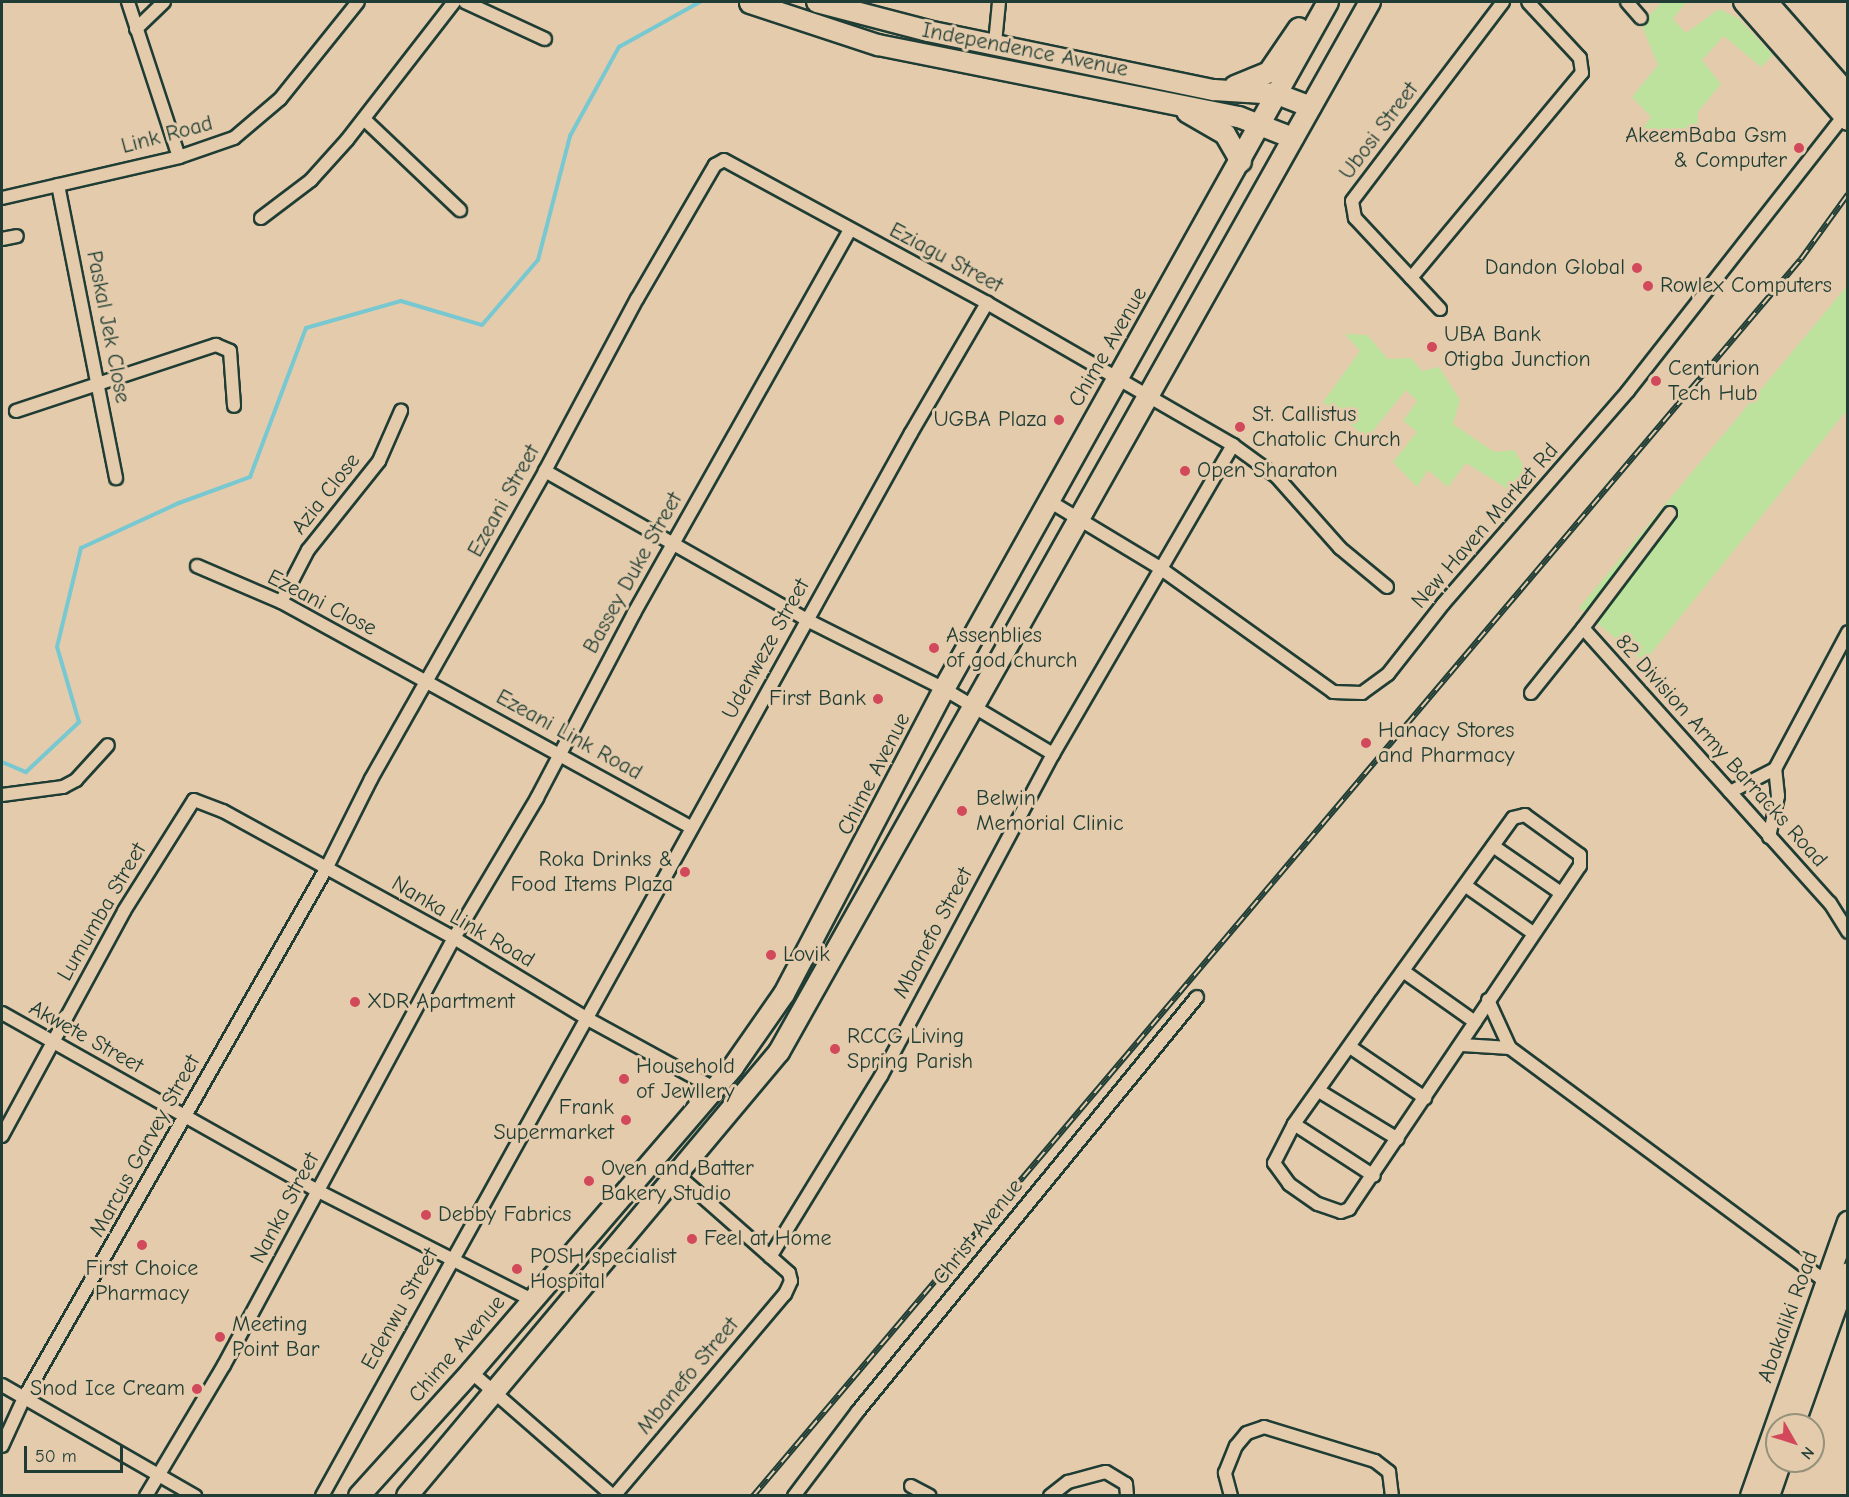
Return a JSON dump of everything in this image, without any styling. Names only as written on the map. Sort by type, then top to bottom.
[{"type":"main road","name":"Independence Avenue","points":[[817,2],[928,31],[1214,90],[1277,94],[1311,107]]},
{"type":"main road","points":[[1214,90],[1252,82],[1269,72],[1318,2]]},
{"type":"main road","name":"Chime Avenue","points":[[359,1496],[471,1372],[714,1088],[784,994],[944,689],[1117,378],[1241,162],[1328,2]]},
{"type":"main road","points":[[407,1496],[495,1395],[779,1052],[1147,394],[1370,2]]},
{"type":"main road","points":[[1744,2],[1773,23],[1848,94]]},
{"type":"main road","points":[[1767,2],[1773,23],[1846,118]]},
{"type":"main road","name":"Independence Avenue","points":[[750,3],[878,45],[1175,104],[1260,125],[1293,138]]},
{"type":"main road","points":[[1175,104],[1225,134],[1241,162]]},
{"type":"main road","name":"Abakaliki Road","points":[[1750,1496],[1848,1222]]},
{"type":"main road","name":"Abakaliki Road","points":[[1798,1413],[1848,1273]]},
{"type":"main road","points":[[1769,1496],[1777,1473]]},
{"type":"street","points":[[128,2],[179,157]]},
{"type":"street","points":[[136,29],[164,2]]},
{"type":"street","name":"Link Road","points":[[2,198],[179,157],[234,138],[258,119],[358,2]]},
{"type":"street","points":[[261,218],[311,180],[365,120],[454,2]]},
{"type":"street","points":[[465,2],[545,39]]},
{"type":"street","points":[[995,43],[999,2]]},
{"type":"street","name":"Ubosi Street","points":[[1440,309],[1355,218],[1352,201],[1503,2]]},
{"type":"street","points":[[1411,278],[1582,73],[1580,57],[1528,2]]},
{"type":"street","points":[[1627,2],[1641,18]]},
{"type":"street","name":"New Haven Market Rd","points":[[1049,501],[1160,568],[1333,692],[1362,693],[1374,686],[1628,391],[1846,118]]},
{"type":"street","points":[[365,120],[460,210]]},
{"type":"street","name":"Eziagu Street","points":[[724,160],[987,303],[1147,394]]},
{"type":"street","name":"Ezeani Street","points":[[327,867],[371,779],[545,471],[637,299],[715,165],[724,160]]},
{"type":"street","name":"Paskal Jek Close","points":[[58,185],[116,478]]},
{"type":"street","name":"Bassey Duke Street","points":[[454,938],[560,753],[673,544],[850,230]]},
{"type":"street","points":[[2,239],[17,236]]},
{"type":"street","name":"Udenweze Street","points":[[586,1018],[807,620],[987,303]]},
{"type":"street","points":[[16,411],[98,382],[216,345],[230,351],[234,406]]},
{"type":"street","points":[[1147,394],[1233,445],[1277,477],[1340,548],[1387,587]]},
{"type":"street","name":"Azia Close","points":[[281,602],[308,550],[378,461],[401,411]]},
{"type":"street","name":"Mbanefo Street","points":[[471,1372],[614,1496],[785,1294],[791,1281],[789,1274],[770,1257],[881,1076],[1053,753],[1233,445]]},
{"type":"street","points":[[545,471],[807,620],[944,689],[1053,753]]},
{"type":"street","name":"82 Division Army Barracks Road","points":[[1531,693],[1670,513]]},
{"type":"street","name":"Ezeani Close","points":[[197,566],[281,602],[426,681]]},
{"type":"street","name":"82 Division Army Barracks Road","points":[[1583,628],[1830,903],[1848,932]]},
{"type":"street","points":[[1769,837],[1778,796],[1775,769],[1848,632]]},
{"type":"street","name":"Ezeani Link Road","points":[[426,681],[691,827]]},
{"type":"street","points":[[2,795],[63,787],[76,780],[108,745]]},
{"type":"street","points":[[1730,792],[1775,769]]},
{"type":"street","name":"Nanka Link Road","points":[[189,804],[201,800],[327,867],[454,938],[586,1018],[714,1088]]},
{"type":"street","name":"Lumumba Street","points":[[2,1136],[124,911],[189,804]]},
{"type":"street","points":[[1526,815],[1581,855],[1580,866],[1488,1000],[1462,1045],[1358,1201],[1341,1212],[1309,1197],[1289,1184],[1274,1164],[1294,1124],[1493,846],[1513,819],[1526,815]]},
{"type":"street","points":[[1493,846],[1561,893]]},
{"type":"street","name":"Marcus Garvey Street","points":[[2,1446],[24,1398],[327,867]]},
{"type":"street","points":[[1466,886],[1533,933]]},
{"type":"street","name":"Nanka Street","points":[[146,1496],[157,1474],[224,1365],[454,938]]},
{"type":"street","points":[[1402,971],[1475,1022]]},
{"type":"street","name":"Christ Avenue","points":[[794,1496],[858,1411],[1197,997]]},
{"type":"street","points":[[1488,1000],[1510,1048],[1559,1083],[1682,1179],[1826,1282]]},
{"type":"street","name":"Akwete Street","points":[[2,1014],[318,1191],[532,1300]]},
{"type":"street","name":"Edenwu Street","points":[[322,1496],[586,1018]]},
{"type":"street","points":[[1462,1045],[1510,1048]]},
{"type":"street","points":[[1350,1047],[1425,1098]]},
{"type":"street","points":[[1319,1090],[1398,1139]]},
{"type":"street","points":[[1294,1124],[1374,1176]]},
{"type":"street","points":[[678,1175],[770,1257]]},
{"type":"street","points":[[2,1385],[195,1496]]},
{"type":"street","points":[[1231,1496],[1225,1473],[1236,1446],[1247,1433],[1264,1427],[1375,1461],[1389,1473],[1392,1496]]},
{"type":"street","points":[[1050,1496],[1068,1482],[1106,1472],[1126,1484],[1127,1496]]},
{"type":"street","points":[[910,1486],[930,1496]]},
{"type":"green space","points":[[1662,2],[1686,2],[1673,19],[1686,33],[1719,9],[1738,18],[1773,55],[1761,67],[1724,36],[1702,60],[1721,84],[1698,112],[1697,131],[1642,141],[1642,130],[1651,117],[1632,97],[1658,65],[1641,24]]},
{"type":"green space","points":[[1847,286],[1847,410],[1644,662],[1579,608]]},
{"type":"green space","points":[[1345,334],[1367,335],[1388,359],[1411,358],[1422,371],[1439,367],[1460,400],[1453,424],[1494,452],[1514,450],[1527,471],[1511,491],[1466,463],[1448,487],[1428,470],[1417,487],[1393,462],[1417,432],[1403,421],[1417,401],[1406,390],[1367,438],[1323,402],[1360,351]]},
{"type":"waterway","points":[[2,762],[26,772],[79,722],[57,647],[81,548],[179,503],[250,477],[306,328],[401,301],[482,325],[538,260],[570,136],[619,47],[700,2]]},
{"type":"railway","points":[[753,1496],[1801,259],[1848,194]]},
{"type":"place","name":"AkeemBaba Gsm & Computer","points":[[1799,148]]},
{"type":"place","name":"Dandon Global","points":[[1637,268]]},
{"type":"place","name":"Rowlex Computers","points":[[1648,286]]},
{"type":"place","name":"UBA Bank Otigba Junction","points":[[1432,347]]},
{"type":"place","name":"Centurion Tech Hub","points":[[1656,381]]},
{"type":"place","name":"UGBA Plaza","points":[[1059,420]]},
{"type":"place","name":"St. Callistus Chatolic Church","points":[[1240,427]]},
{"type":"place","name":"Open Sharaton","points":[[1185,471]]},
{"type":"place","name":"Assenblies of god church","points":[[934,648]]},
{"type":"place","name":"First Bank","points":[[878,699]]},
{"type":"place","name":"Hanacy Stores and Pharmacy","points":[[1366,743]]},
{"type":"place","name":"Belwin Memorial Clinic","points":[[962,811]]},
{"type":"place","name":"Roka Drinks & Food Items Plaza","points":[[685,872]]},
{"type":"place","name":"Lovik","points":[[771,955]]},
{"type":"place","name":"XDR Apartment","points":[[355,1002]]},
{"type":"place","name":"RCCG Living Spring Parish","points":[[835,1049]]},
{"type":"place","name":"Household of Jewllery","points":[[624,1079]]},
{"type":"place","name":"Frank Supermarket","points":[[626,1120]]},
{"type":"place","name":"Oven and Batter Bakery Studio","points":[[589,1181]]},
{"type":"place","name":"Debby Fabrics","points":[[426,1215]]},
{"type":"place","name":"Feel at Home","points":[[692,1239]]},
{"type":"place","name":"First Choice Pharmacy","points":[[142,1245]]},
{"type":"place","name":"POSH specialist Hospital","points":[[517,1269]]},
{"type":"place","name":"Meeting Point Bar","points":[[220,1337]]},
{"type":"place","name":"Snod Ice Cream","points":[[197,1389]]}]
